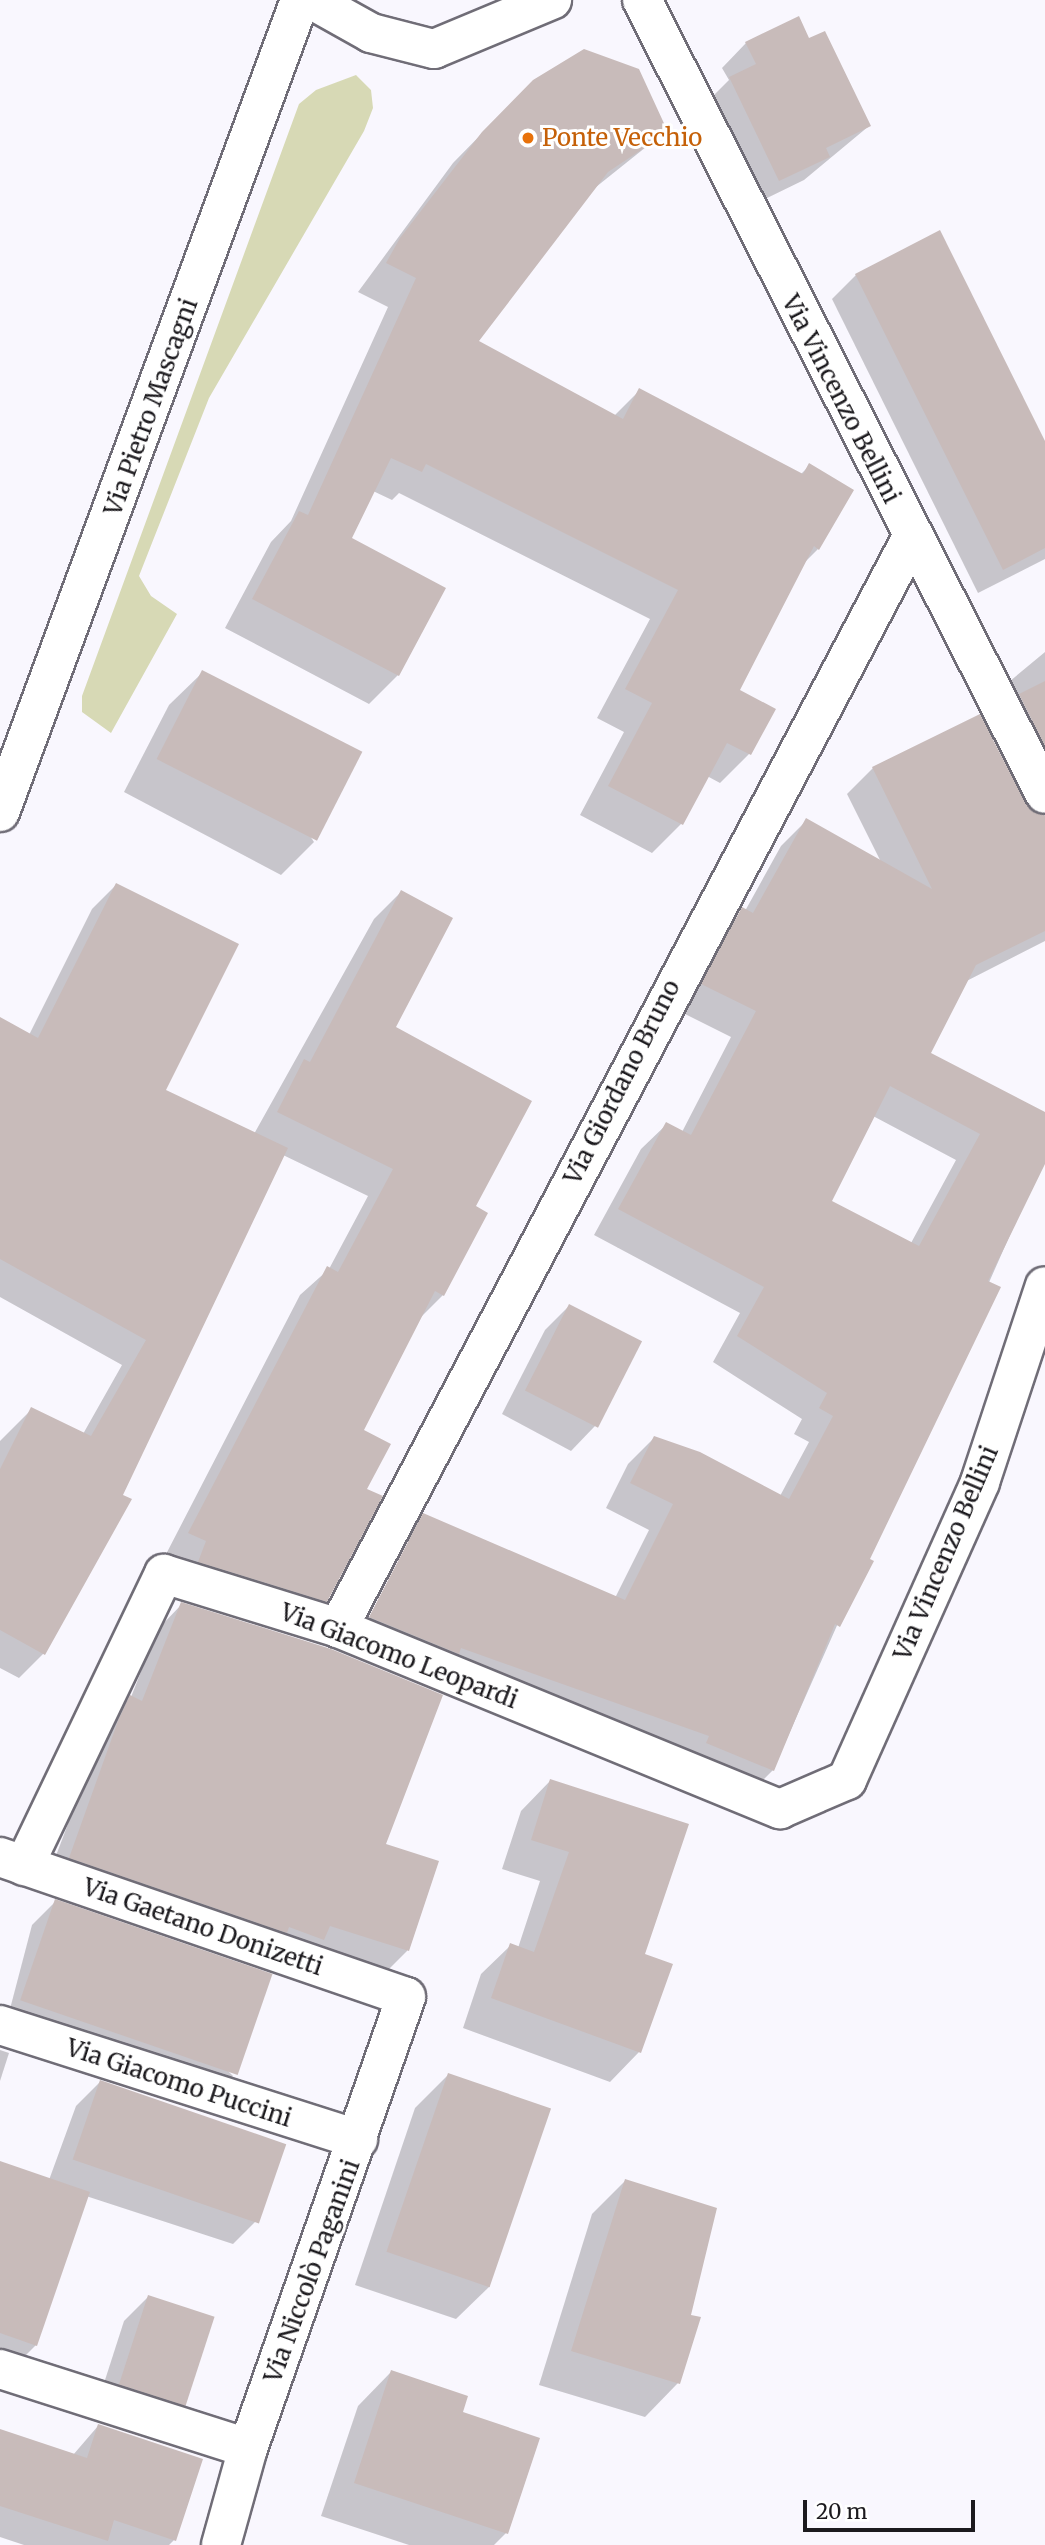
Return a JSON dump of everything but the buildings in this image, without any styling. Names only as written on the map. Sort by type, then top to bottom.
[{"type":"street","name":"Via Pietro Mascagni","points":[[0,812],[300,0]]},
{"type":"street","points":[[312,0],[370,33],[434,49],[552,0]]},
{"type":"street","name":"Via Vincenzo Bellini","points":[[642,0],[911,538],[1045,794]]},
{"type":"street","name":"Via Giordano Bruno","points":[[338,1628],[911,538]]},
{"type":"street","name":"Via Vincenzo Bellini","points":[[813,1796],[847,1780],[980,1482],[1045,1286]]},
{"type":"street","name":"Via Giacomo Leopardi","points":[[12,1861],[164,1574],[338,1628],[780,1809],[813,1796]]},
{"type":"street","name":"Via Gaetano Donizetti","points":[[12,1861],[407,1997]]},
{"type":"street","name":"Via Niccolò Paganini","points":[[221,2545],[248,2448],[407,1997]]},
{"type":"street","name":"Via Giacomo Puccini","points":[[0,2025],[358,2140]]},
{"type":"street","points":[[0,2369],[248,2448]]},
{"type":"green space","points":[[356,75],[371,90],[373,108],[364,131],[209,398],[139,576],[151,596],[177,614],[111,733],[82,712],[82,696],[299,104],[316,90]]},
{"type":"place","name":"Ponte Vecchio","points":[[528,138]]}]
